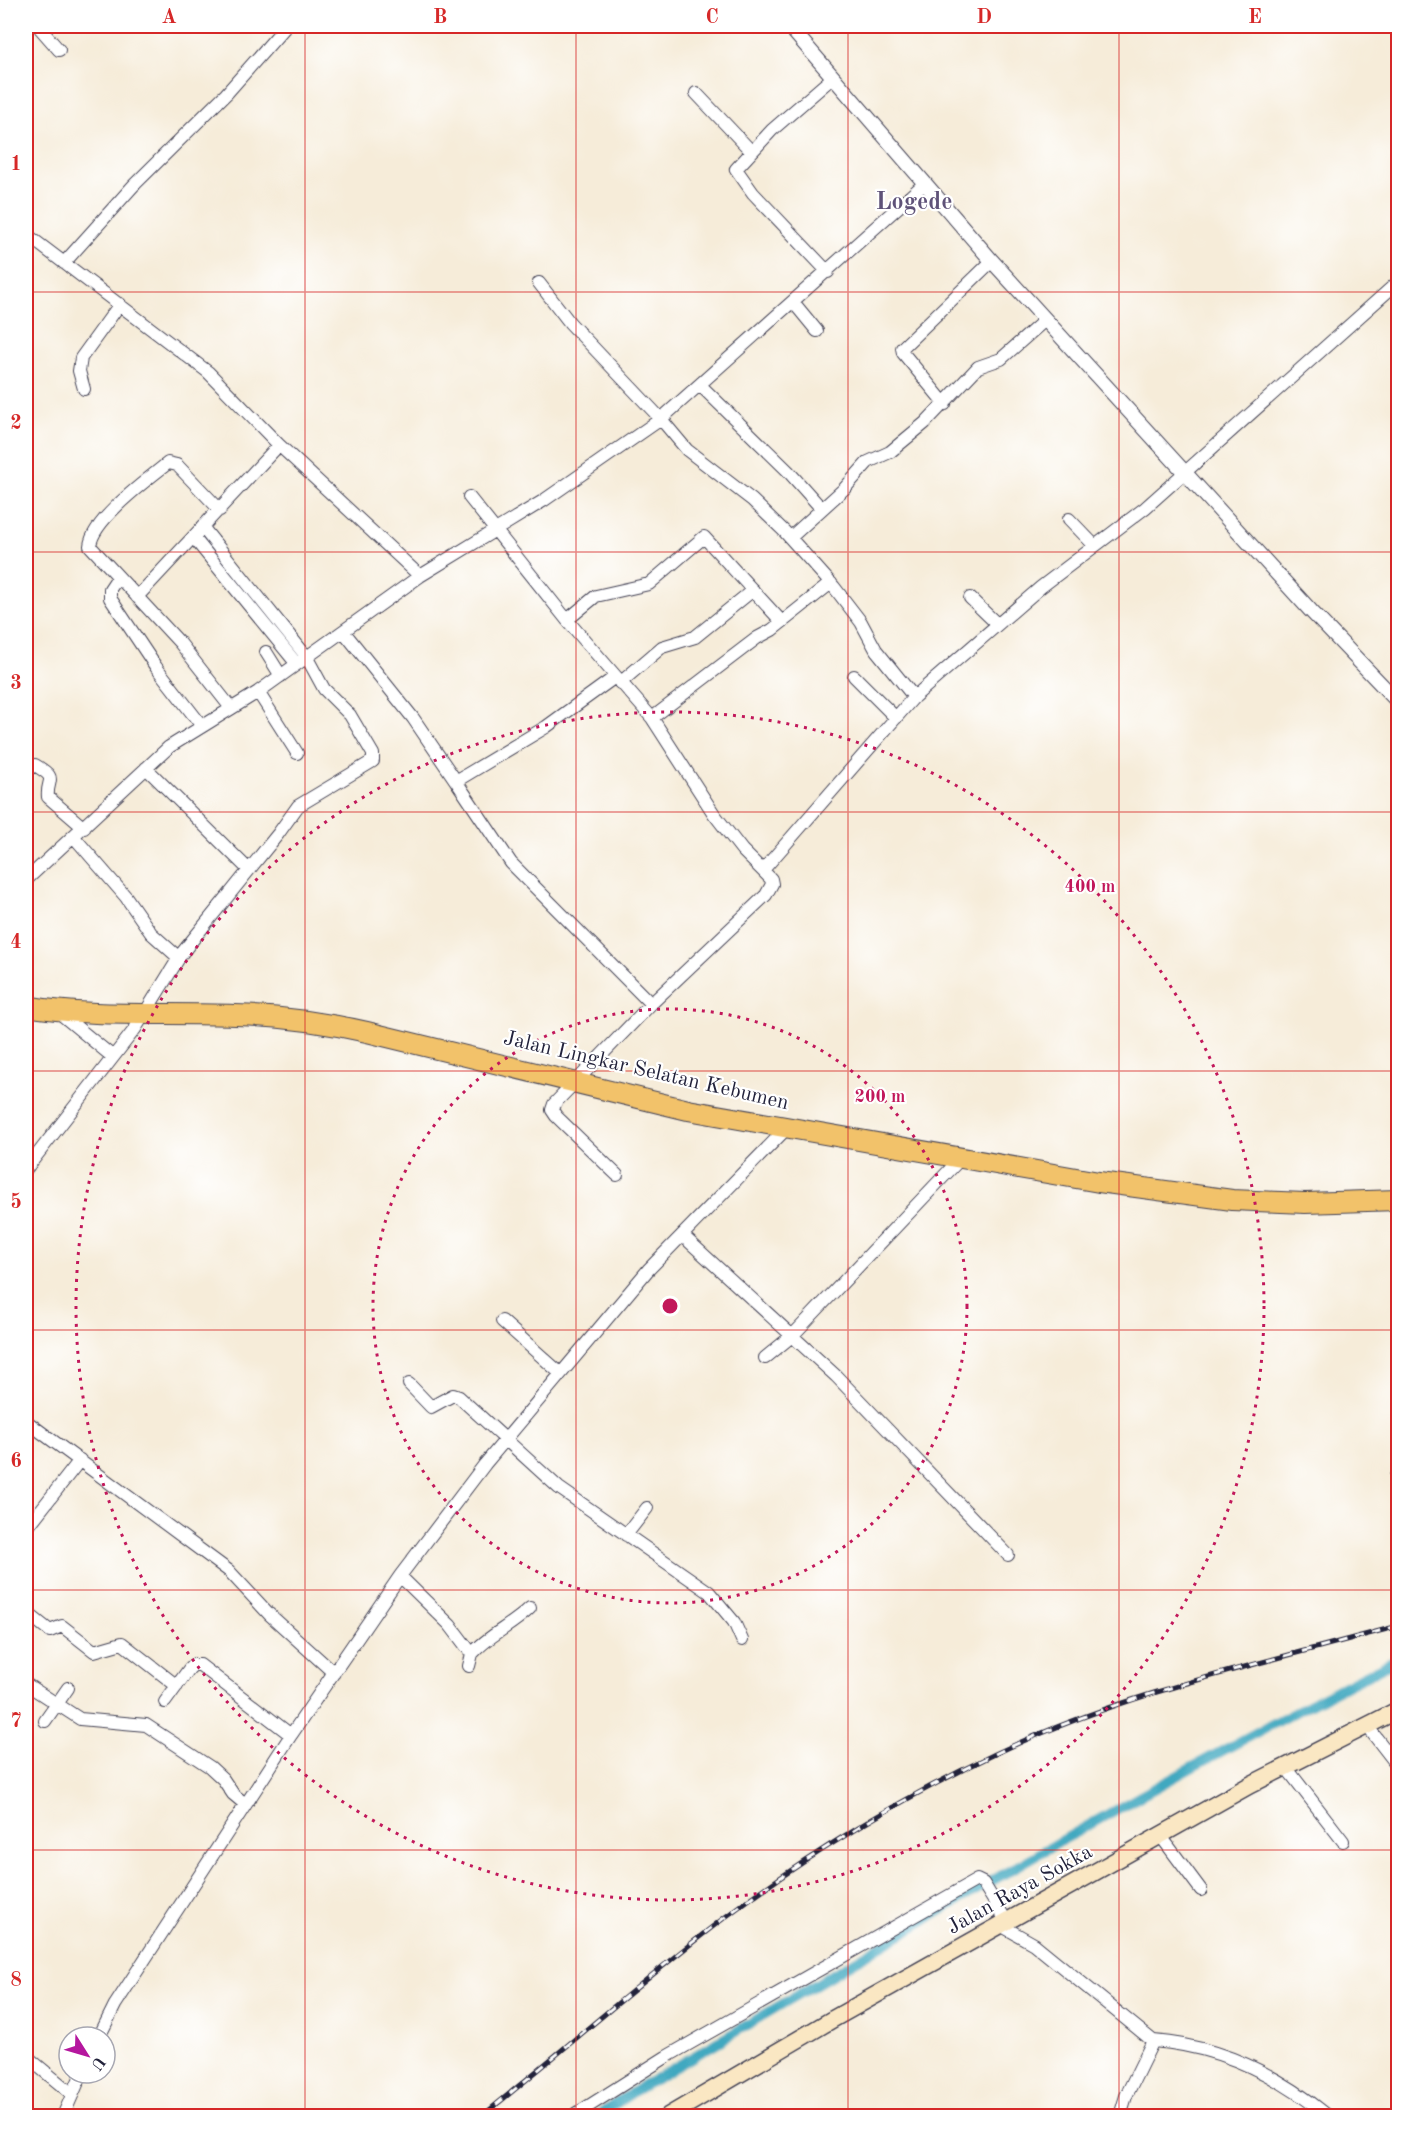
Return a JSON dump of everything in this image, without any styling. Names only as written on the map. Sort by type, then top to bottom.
[{"type":"highway","name":"Jalan Lingkar Selatan Kebumen","points":[[26,1006],[142,1015],[235,1015],[336,1025],[688,1110],[963,1156],[1099,1182],[1232,1200],[1305,1203],[1398,1200]]},
{"type":"main road","name":"Jalan Raya Sokka","points":[[668,2116],[833,2019],[1285,1766],[1398,1710]]},
{"type":"street","points":[[38,26],[59,50]]},
{"type":"street","points":[[64,262],[134,185],[226,94],[286,26]]},
{"type":"street","points":[[789,26],[924,184],[1045,320],[1186,471],[1311,611],[1398,702]]},
{"type":"street","points":[[828,272],[737,173],[737,167],[751,151],[832,78]]},
{"type":"street","points":[[696,93],[751,151]]},
{"type":"street","points":[[26,880],[169,747],[258,692],[420,576],[543,501],[661,419],[794,303],[924,184]]},
{"type":"street","points":[[26,234],[208,372],[279,445],[420,576]]},
{"type":"street","points":[[945,404],[902,350],[944,305],[992,261]]},
{"type":"street","points":[[763,870],[914,696],[997,624],[1145,508],[1398,282]]},
{"type":"street","points":[[539,283],[570,323],[661,419],[687,450],[752,500],[831,583],[890,669],[914,696]]},
{"type":"street","points":[[794,303],[818,331]]},
{"type":"street","points":[[84,389],[79,371],[81,358],[120,304]]},
{"type":"street","points":[[790,538],[868,462],[894,449],[945,404],[959,384],[978,367],[1001,359],[1045,320]]},
{"type":"street","points":[[700,385],[788,471],[821,508]]},
{"type":"street","points":[[137,597],[279,445]]},
{"type":"street","points":[[220,510],[177,465],[168,462],[132,492],[91,537],[90,546],[186,650],[231,708]]},
{"type":"street","points":[[469,497],[567,620],[652,718],[714,814],[742,850],[771,879],[772,884],[766,895],[651,1004],[576,1084],[554,1104],[553,1113],[617,1175]]},
{"type":"street","points":[[1070,519],[1095,546]]},
{"type":"street","points":[[26,1169],[112,1058],[179,958],[298,806],[373,761],[373,754],[350,715],[324,689],[301,660],[203,528]]},
{"type":"street","points":[[567,620],[596,596],[649,584],[704,537],[782,622]]},
{"type":"street","points":[[194,538],[301,660]]},
{"type":"street","points":[[118,577],[110,589],[110,598],[156,667],[202,726]]},
{"type":"street","points":[[652,718],[831,583]]},
{"type":"street","points":[[456,781],[546,727],[618,680],[662,647],[695,637],[753,590]]},
{"type":"street","points":[[970,598],[997,624]]},
{"type":"street","points":[[344,632],[413,718],[511,863],[651,1004]]},
{"type":"street","points":[[266,652],[281,676]]},
{"type":"street","points":[[854,676],[896,718]]},
{"type":"street","points":[[258,692],[297,753]]},
{"type":"street","points":[[26,771],[35,765],[50,776],[52,781],[48,797],[84,828]]},
{"type":"street","points":[[146,768],[248,869]]},
{"type":"street","points":[[74,837],[126,897],[147,929],[179,958]]},
{"type":"street","points":[[55,1010],[112,1058]]},
{"type":"street","points":[[105,2025],[115,2005],[245,1804],[400,1576],[506,1439],[648,1270],[788,1128]]},
{"type":"street","points":[[765,1358],[793,1335],[963,1156]]},
{"type":"street","points":[[682,1235],[793,1335],[1008,1555]]},
{"type":"street","points":[[502,1321],[560,1373]]},
{"type":"street","points":[[409,1384],[431,1407],[453,1395],[459,1396],[559,1488],[709,1593],[726,1610],[742,1640]]},
{"type":"street","points":[[26,1421],[229,1571],[269,1614],[334,1673]]},
{"type":"street","points":[[26,1529],[80,1460]]},
{"type":"street","points":[[626,1535],[647,1508]]},
{"type":"street","points":[[400,1576],[450,1625],[471,1660],[483,1642],[512,1624],[530,1608]]},
{"type":"street","points":[[26,1612],[50,1631],[62,1626],[94,1651],[121,1643],[177,1686]]},
{"type":"street","points":[[165,1702],[193,1665],[200,1665],[291,1735]]},
{"type":"street","points":[[26,1684],[80,1719],[146,1725],[210,1767],[223,1779],[232,1794],[245,1804]]},
{"type":"street","points":[[45,1721],[68,1688]]},
{"type":"street","points":[[1366,1726],[1398,1766]]},
{"type":"street","points":[[1285,1766],[1343,1841]]},
{"type":"street","points":[[1161,1835],[1201,1890]]},
{"type":"street","points":[[573,2116],[704,2035],[977,1880],[983,1883],[1004,1924],[1034,1944],[1153,2042],[1182,2045],[1248,2064],[1282,2082],[1328,2116]]},
{"type":"street","points":[[1120,2116],[1126,2096],[1153,2042]]},
{"type":"street","points":[[26,2056],[72,2094]]},
{"type":"street","points":[[63,2116],[76,2085]]},
{"type":"waterway","points":[[597,2116],[633,2092],[1108,1814],[1398,1659]]},
{"type":"railway","points":[[482,2116],[724,1918],[822,1850],[924,1790],[995,1754],[1093,1713],[1194,1681],[1398,1626]]},
{"type":"district","name":"Logede","points":[[914,203]]}]
